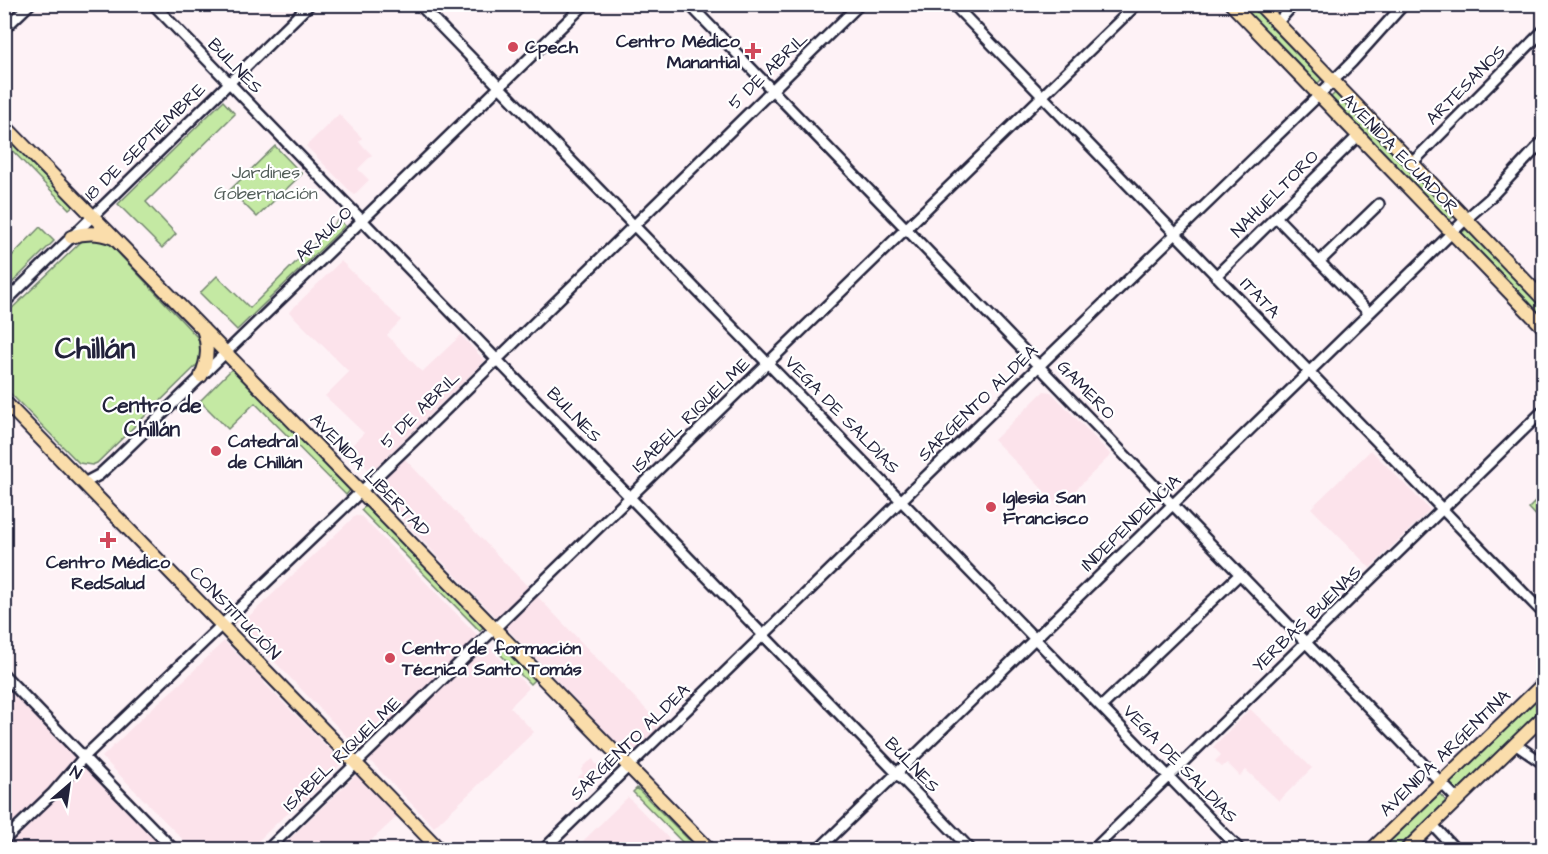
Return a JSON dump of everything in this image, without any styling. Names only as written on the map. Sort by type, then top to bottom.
[{"type":"main road","name":"AVENIDA ECUADOR","points":[[1231,4],[1542,325]]},
{"type":"main road","name":"AVENIDA ECUADOR","points":[[1259,4],[1544,300]]},
{"type":"main road","name":"AVENIDA LIBERTAD","points":[[4,125],[710,849]]},
{"type":"main road","points":[[71,237],[95,234],[117,240]]},
{"type":"main road","points":[[201,376],[207,351],[203,328]]},
{"type":"main road","name":"CONSTITUCIÓN","points":[[4,401],[440,849]]},
{"type":"main road","name":"AVENIDA ARGENTINA","points":[[1371,849],[1544,683]]},
{"type":"main road","points":[[1406,849],[1544,716]]},
{"type":"street","points":[[4,29],[30,4]]},
{"type":"street","name":"BULNES","points":[[153,4],[971,849]]},
{"type":"street","name":"18 DE SEPTIEMBRE","points":[[4,303],[309,4]]},
{"type":"street","name":"VEGA DE SALDÍAS","points":[[419,4],[1240,849]]},
{"type":"street","name":"ARAUCO","points":[[84,483],[104,471],[585,4]]},
{"type":"street","name":"GAMERO","points":[[689,4],[1457,799]]},
{"type":"street","name":"5 DE ABRIL","points":[[4,840],[53,793],[84,757],[361,491],[860,4]]},
{"type":"street","name":"ITATA","points":[[953,4],[1442,509],[1541,607]]},
{"type":"street","name":"ISABEL RIQUELME","points":[[267,849],[1137,4]]},
{"type":"street","points":[[1277,23],[1294,4]]},
{"type":"street","name":"SARGENTO ALDEA","points":[[543,849],[1319,96],[1404,4]]},
{"type":"street","name":"ARTESANOS","points":[[1412,164],[1544,30]]},
{"type":"street","name":"NAHUELTORO","points":[[1216,276],[1358,136]]},
{"type":"street","name":"INDEPENDENCIA","points":[[818,849],[1452,232],[1490,199],[1544,140]]},
{"type":"street","points":[[1319,262],[1379,204]]},
{"type":"street","points":[[1276,217],[1369,313]]},
{"type":"street","name":"YERBAS BUENAS","points":[[1093,849],[1544,410]]},
{"type":"street","points":[[1102,706],[1240,574]]},
{"type":"street","points":[[4,675],[174,849]]},
{"type":"street","points":[[1515,744],[1544,764]]},
{"type":"street","points":[[1432,824],[1456,849]]},
{"type":"shaded area","points":[[339,114],[362,138],[359,142],[372,155],[358,169],[369,180],[354,195],[306,146]]},
{"type":"shaded area","points":[[341,261],[401,320],[387,335],[422,372],[461,335],[485,361],[371,472],[348,449],[364,433],[325,396],[349,372],[289,312]]},
{"type":"shaded area","points":[[1044,391],[1051,392],[1111,455],[1059,506],[994,440]]},
{"type":"shaded area","points":[[1371,450],[1430,510],[1370,568],[1311,508]]},
{"type":"shaded area","points":[[402,456],[664,728],[632,759],[370,486]]},
{"type":"shaded area","points":[[355,516],[361,516],[529,688],[510,707],[534,732],[434,827],[244,630],[244,621]]},
{"type":"shaded area","points":[[224,641],[340,760],[340,765],[304,802],[281,819],[250,849],[192,849],[102,757]]},
{"type":"shaded area","points":[[4,679],[168,849],[5,849]]},
{"type":"shaded area","points":[[1250,709],[1312,768],[1279,801],[1246,770],[1240,776],[1227,763],[1222,767],[1215,761],[1221,755],[1213,747]]},
{"type":"shaded area","points":[[593,759],[604,770],[587,786],[578,777],[583,773],[581,770],[583,766]]},
{"type":"shaded area","points":[[358,773],[399,815],[362,849],[278,850]]},
{"type":"shaded area","points":[[628,797],[679,849],[589,849],[582,842]]},
{"type":"green space","points":[[1239,5],[1257,5],[1325,76],[1316,85]]},
{"type":"green space","points":[[1338,90],[1458,214],[1448,221],[1328,100]]},
{"type":"green space","points":[[223,101],[235,114],[146,202],[176,234],[162,248],[118,204]]},
{"type":"green space","points":[[7,137],[74,205],[69,209],[5,143]]},
{"type":"green space","name":"Jardines Gobernación","points":[[275,146],[302,174],[257,217],[230,190]]},
{"type":"green space","points":[[339,219],[345,226],[237,330],[200,293],[217,276],[250,308]]},
{"type":"green space","points":[[1470,226],[1543,301],[1542,318],[1459,235]]},
{"type":"green space","points":[[40,227],[54,241],[5,290],[5,272],[8,268],[5,263]]},
{"type":"green space","points":[[88,237],[108,242],[198,338],[201,352],[196,366],[97,463],[92,465],[79,463],[5,388],[5,315]]},
{"type":"green space","points":[[232,369],[351,489],[346,495],[255,403],[228,429],[200,401]]},
{"type":"green space","points":[[1543,494],[1543,523],[1529,508]]},
{"type":"green space","points":[[366,506],[484,626],[480,631],[361,510]]},
{"type":"green space","points":[[501,646],[534,680],[530,684],[496,650]]},
{"type":"green space","points":[[1543,693],[1543,712],[1456,795],[1447,786]]},
{"type":"green space","points":[[637,788],[698,849],[689,849],[633,792]]},
{"type":"green space","points":[[1437,791],[1448,803],[1399,849],[1376,850]]},
{"type":"place","name":"Cpech","points":[[513,47]]},
{"type":"place","name":"Centro Médico Manantial","points":[[753,51]]},
{"type":"place","name":"Catedral de Chillán","points":[[216,451]]},
{"type":"place","name":"Iglesia San Francisco","points":[[991,507]]},
{"type":"place","name":"Centro Médico RedSalud","points":[[108,540]]},
{"type":"place","name":"Centro de formación Técnica Santo Tomás","points":[[390,658]]},
{"type":"district","name":"Chillán","points":[[95,349]]},
{"type":"district","name":"Centro de Chillán","points":[[152,417]]}]
